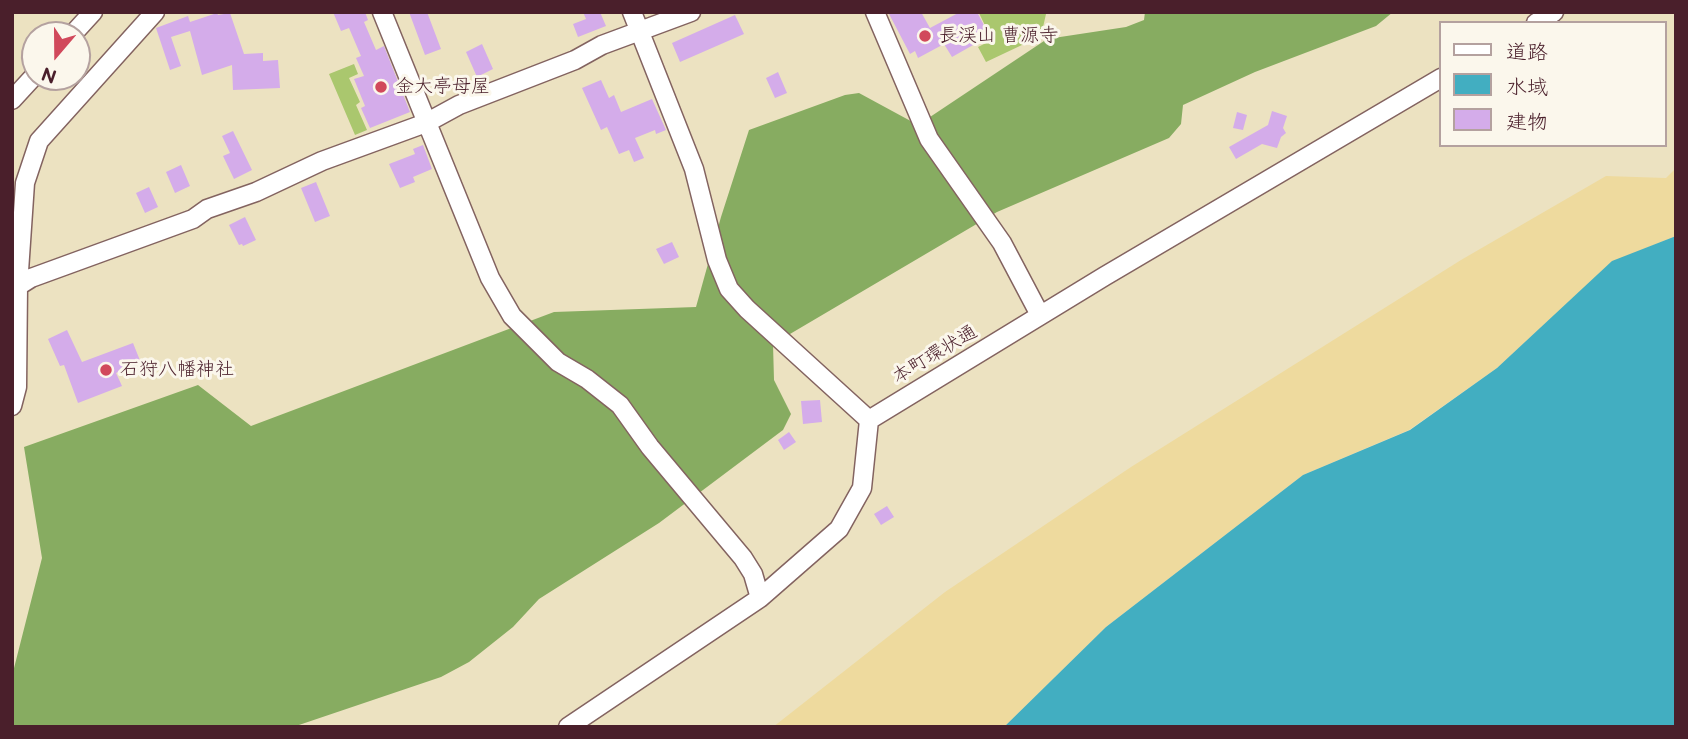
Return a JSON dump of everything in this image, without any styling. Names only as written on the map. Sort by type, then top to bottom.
[{"type":"street","points":[[12,406],[17,387],[15,288],[25,183],[39,141],[155,12]]},
{"type":"street","points":[[382,12],[490,278],[512,316],[558,362],[587,379],[620,405],[650,447],[743,558],[753,574],[760,598]]},
{"type":"street","points":[[568,727],[760,598],[839,529],[862,488],[869,419],[747,309],[729,289],[717,260],[694,169],[632,12]]},
{"type":"street","points":[[15,288],[31,278],[193,219],[207,209],[256,192],[322,161],[426,123],[459,105],[575,60],[602,44],[691,12]]},
{"type":"street","points":[[874,12],[929,139],[1002,243],[1040,315]]},
{"type":"street","name":"本町環状通","points":[[869,419],[1440,79]]},
{"type":"green space","points":[[1145,12],[1393,12],[1376,26],[1255,72],[1183,105],[1181,124],[1169,138],[997,212],[773,344],[774,380],[791,414],[783,430],[659,523],[539,599],[513,627],[469,662],[441,677],[293,727],[12,727],[12,676],[42,558],[24,447],[198,385],[251,426],[554,312],[696,307],[749,130],[845,95],[859,93],[918,125],[1047,39],[1126,27],[1144,20]]},
{"type":"green space","points":[[979,13],[1046,14],[1041,36],[986,62],[978,47],[992,40]]},
{"type":"green space","points":[[354,64],[358,74],[349,78],[360,102],[356,105],[367,130],[355,135],[329,74]]},
{"type":"sand","points":[[1676,168],[1676,236],[1612,262],[1497,368],[1409,430],[1303,475],[1106,627],[1004,727],[773,727],[945,592],[1131,467],[1461,260],[1606,176],[1666,178]]},
{"type":"water","points":[[1676,236],[1676,727],[1004,727],[1106,627],[1303,475],[1410,430],[1497,368],[1612,261]]},
{"type":"building","points":[[333,12],[365,12],[368,20],[364,22],[376,50],[384,46],[410,112],[370,128],[361,108],[365,106],[354,79],[364,76],[356,58],[361,56],[349,28],[341,31]]},
{"type":"building","points":[[409,12],[427,12],[441,49],[425,55]]},
{"type":"building","points":[[583,12],[600,12],[606,26],[578,37],[573,24],[586,19]]},
{"type":"building","points":[[888,12],[921,12],[930,28],[960,12],[977,12],[988,33],[981,37],[982,40],[952,57],[944,44],[918,58],[915,51],[910,54]]},
{"type":"building","points":[[217,13],[230,13],[244,54],[263,53],[263,61],[278,60],[280,88],[233,90],[232,65],[202,75],[190,31],[171,37],[181,66],[170,70],[156,28],[188,16],[190,22]]},
{"type":"building","points":[[735,15],[744,34],[680,62],[672,43]]},
{"type":"building","points":[[482,44],[493,69],[477,77],[466,52]]},
{"type":"building","points":[[778,72],[787,93],[775,98],[766,78]]},
{"type":"building","points":[[601,80],[609,98],[614,95],[621,112],[652,99],[666,130],[656,134],[655,130],[635,138],[644,158],[634,162],[629,150],[619,154],[607,127],[601,130],[582,88]]},
{"type":"building","points":[[1272,111],[1287,116],[1283,128],[1286,133],[1281,137],[1277,148],[1262,144],[1236,159],[1229,147],[1268,125]]},
{"type":"building","points":[[1237,112],[1247,115],[1243,130],[1233,128]]},
{"type":"building","points":[[233,131],[252,170],[234,179],[223,156],[230,153],[222,136]]},
{"type":"building","points":[[423,145],[432,169],[413,177],[415,182],[400,188],[389,164],[415,154],[413,149]]},
{"type":"building","points":[[181,165],[190,186],[175,193],[166,172]]},
{"type":"building","points":[[316,182],[330,216],[315,222],[301,188]]},
{"type":"building","points":[[149,187],[158,207],[145,213],[136,193]]},
{"type":"building","points":[[245,217],[256,240],[243,246],[239,245],[229,225]]},
{"type":"building","points":[[672,242],[679,257],[664,264],[656,249]]},
{"type":"building","name":"石狩八幡神社","points":[[67,330],[82,362],[133,343],[141,363],[116,373],[122,386],[78,403],[64,365],[60,366],[48,339]]},
{"type":"building","points":[[820,400],[822,422],[803,424],[801,401]]},
{"type":"building","points":[[789,432],[796,442],[784,450],[778,440]]},
{"type":"building","points":[[887,506],[894,517],[881,525],[874,514]]},
{"type":"place","name":"長渓山 曹源寺","points":[[925,36]]},
{"type":"place","name":"金大亭母屋","points":[[381,87]]},
{"type":"place","name":"石狩八幡神社","points":[[106,370]]}]
